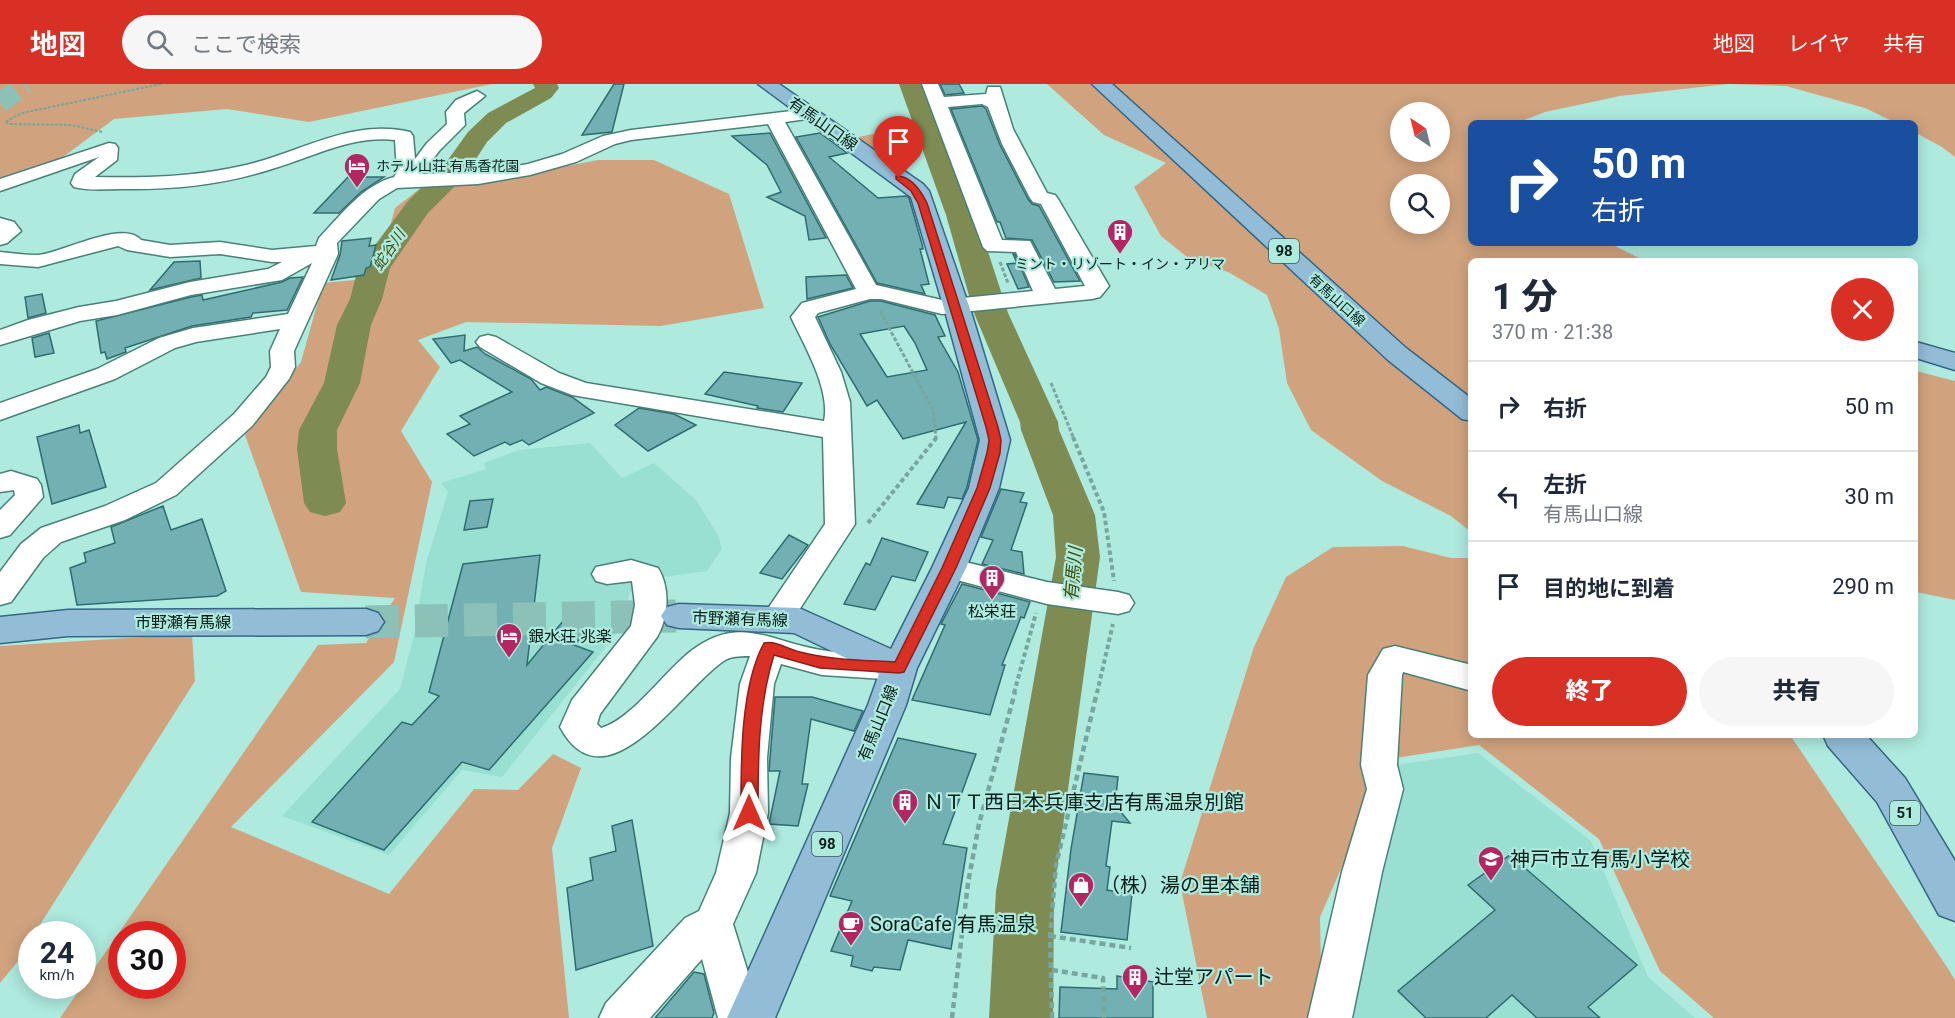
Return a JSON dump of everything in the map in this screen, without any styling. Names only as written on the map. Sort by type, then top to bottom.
[{"type":"main road","name":"有馬山口線","points":[[751,1018],[878,726],[899,668],[949,568],[984,488],[995,440],[963,305],[921,196],[915,189],[767,84]]},
{"type":"main road","name":"有馬山口線","points":[[1101,84],[1397,354],[1468,410]]},
{"type":"main road","points":[[1918,351],[1955,362]]},
{"type":"main road","name":"市野瀬有馬線","points":[[679,616],[774,633],[799,621],[899,668]]},
{"type":"main road","name":"市野瀬有馬線","points":[[0,630],[68,623],[366,622]]},
{"type":"main road","name":"51","points":[[1845,738],[1891,789],[1955,901]]},
{"type":"street","points":[[930,84],[994,247],[1023,245],[1047,296]]},
{"type":"street","points":[[410,181],[433,147],[456,125],[455,112],[462,104],[477,96]]},
{"type":"street","points":[[621,1018],[700,931],[712,924],[736,873],[749,813],[749,758],[758,684],[774,633],[840,524],[836,428],[839,419],[836,395],[803,318],[810,308],[869,292],[880,292],[926,304],[963,305],[1092,292],[1098,286],[1048,199],[1040,198],[1010,140],[995,98],[937,103]]},
{"type":"street","points":[[0,338],[36,325],[79,314],[117,308],[190,289],[274,275],[320,251],[372,195],[390,184],[472,179],[530,169],[568,158],[609,140],[631,135],[808,114]]},
{"type":"street","points":[[774,118],[869,292]]},
{"type":"street","points":[[0,185],[110,148],[108,160],[82,178],[81,183],[169,183],[215,177],[254,169],[358,136],[387,132],[404,136],[406,172],[410,181]]},
{"type":"street","points":[[0,224],[7,226],[11,231],[0,239]]},
{"type":"street","points":[[0,258],[38,261],[121,238],[131,241],[127,244],[170,251],[220,248],[272,256],[320,251],[327,254],[282,351],[283,367],[277,379],[243,420],[166,489],[115,513],[51,535],[32,551],[0,594]]},
{"type":"street","points":[[0,412],[106,374],[168,344],[194,335],[296,320]]},
{"type":"street","points":[[488,342],[550,378],[581,390],[819,429],[836,428]]},
{"type":"street","points":[[0,483],[11,480],[27,485],[29,497],[0,528]]},
{"type":"street","points":[[949,568],[1044,592],[1114,603]]},
{"type":"street","points":[[607,574],[631,570],[647,574],[651,605],[646,629],[584,709],[578,727],[586,736],[599,742],[619,736],[643,717],[702,659],[716,650],[774,633]]},
{"type":"street","points":[[1330,1018],[1362,872],[1385,789],[1379,765],[1385,675],[1395,657],[1468,677]]},
{"type":"street","points":[[712,924],[740,1018]]},
{"type":"path","points":[[110,148],[105,133],[96,128],[4,122],[22,113],[161,84]]},
{"type":"path","points":[[994,247],[1013,300]]},
{"type":"path","points":[[862,530],[937,438],[933,410],[869,292]]},
{"type":"path","points":[[1051,383],[1104,512],[1114,603],[1056,865],[1050,936],[1052,1018]]},
{"type":"path","points":[[952,1018],[968,883],[979,824],[1044,592]]},
{"type":"path","points":[[1050,936],[1131,948]]},
{"type":"path","points":[[1052,970],[1103,978],[1104,1018]]},
{"type":"shaded area","points":[[0,84],[492,84],[309,122],[227,109],[114,119],[59,160],[0,183]]},
{"type":"shaded area","points":[[1047,84],[1728,84],[1620,96],[1545,112],[1525,120],[1468,120],[1468,246],[1615,246],[1639,258],[1468,258],[1468,530],[1451,516],[1382,481],[1311,430],[1287,383],[1279,329],[1267,295],[1230,273],[1187,257],[1161,236],[1134,187],[1166,163],[1104,135]]},
{"type":"shaded area","points":[[1730,84],[1955,84],[1955,157],[1918,134],[1918,120],[1890,120],[1865,108],[1786,86]]},
{"type":"shaded area","points":[[873,134],[893,142],[904,143],[911,156],[889,161],[854,138]]},
{"type":"shaded area","points":[[598,160],[654,160],[729,194],[764,308],[661,326],[466,322],[418,340],[440,367],[401,431],[432,482],[394,662],[231,827],[389,894],[474,789],[518,790],[553,754],[581,768],[552,848],[569,1018],[60,1018],[73,999],[96,999],[96,966],[108,949],[108,999],[186,999],[186,921],[127,921],[318,645],[366,643],[395,598],[301,592],[245,435],[301,362],[323,283],[376,278],[395,208],[422,187],[490,181]]},
{"type":"shaded area","points":[[1918,372],[1955,381],[1955,600],[1918,592]]},
{"type":"shaded area","points":[[590,443],[622,478],[654,463],[696,500],[718,535],[722,549],[707,571],[664,577],[630,592],[620,629],[502,777],[462,770],[389,855],[282,816],[400,689],[413,639],[426,563],[448,492],[441,483],[486,469],[484,463],[519,450]]},
{"type":"shaded area","points":[[1403,546],[1451,558],[1468,558],[1468,738],[1792,738],[1955,980],[1955,1018],[1714,1018],[1660,971],[1599,839],[1479,745],[1389,759],[1320,917],[1322,1018],[1207,1018],[1180,883],[1254,647],[1286,577],[1333,547]]},
{"type":"shaded area","points":[[192,634],[195,681],[42,921],[18,921],[18,961],[0,983],[0,646]]},
{"type":"shaded area","name":"神戸市立有馬小学校","points":[[1478,753],[1591,841],[1648,977],[1695,1018],[1342,1018],[1395,765]]},
{"type":"building","points":[[614,84],[624,84],[612,132],[582,135]]},
{"type":"building","points":[[940,84],[959,84],[964,93],[945,95]]},
{"type":"building","points":[[982,106],[986,109],[1000,145],[1028,199],[1032,204],[1039,206],[1080,281],[1054,282],[1032,240],[1006,238],[1000,222],[997,222],[951,109]]},
{"type":"building","points":[[770,133],[826,238],[809,240],[805,216],[767,197],[781,192],[767,165],[732,136]]},
{"type":"building","points":[[820,133],[847,153],[829,157],[878,198],[906,196],[909,198],[922,244],[923,249],[920,249],[929,284],[921,285],[925,294],[877,283],[796,137]]},
{"type":"building","points":[[348,177],[384,177],[361,192],[339,213],[314,213]]},
{"type":"building","points":[[371,238],[369,246],[376,245],[370,267],[366,268],[364,275],[331,280],[340,255],[342,241]]},
{"type":"building","points":[[1013,254],[1029,287],[1018,289],[1007,264],[1017,263]]},
{"type":"building","points":[[200,261],[201,278],[150,290],[174,262]]},
{"type":"building","points":[[846,275],[853,288],[807,299],[806,277]]},
{"type":"building","points":[[303,277],[287,310],[253,313],[251,317],[192,326],[125,348],[126,352],[107,359],[105,352],[101,353],[96,321],[191,297],[202,295],[203,300],[282,282],[290,278]]},
{"type":"building","points":[[42,294],[46,313],[28,318],[25,297]]},
{"type":"building","points":[[870,301],[881,301],[935,315],[945,336],[938,337],[958,372],[978,440],[962,499],[948,497],[944,508],[917,504],[966,422],[903,439],[877,400],[867,406],[830,344],[818,317]],"holes":[[[904,326],[915,343],[927,370],[887,377],[860,334]]]},
{"type":"building","points":[[49,333],[54,353],[35,357],[32,338]]},
{"type":"building","points":[[465,335],[464,351],[477,347],[485,354],[531,379],[540,390],[546,387],[572,397],[594,413],[529,445],[522,440],[510,445],[505,442],[474,456],[447,434],[470,424],[460,416],[512,392],[460,360],[451,363],[433,339]]},
{"type":"building","points":[[724,372],[802,383],[783,412],[757,408],[758,406],[705,394]]},
{"type":"building","points":[[639,408],[674,414],[696,425],[648,451],[615,425]]},
{"type":"building","points":[[79,425],[80,433],[89,430],[106,487],[52,504],[37,437]]},
{"type":"building","points":[[1001,489],[1024,493],[1020,502],[1027,503],[1011,550],[1022,552],[1024,574],[982,564],[993,540],[981,537]]},
{"type":"building","points":[[493,499],[487,527],[464,530],[470,501]]},
{"type":"building","points":[[163,506],[171,530],[202,519],[226,591],[217,596],[77,605],[70,568],[86,562],[84,553],[115,543],[111,527]]},
{"type":"building","points":[[789,535],[808,545],[782,579],[760,573]]},
{"type":"building","points":[[882,538],[928,552],[915,581],[892,576],[875,610],[844,604],[866,563],[870,565]]},
{"type":"building","points":[[540,555],[527,665],[563,621],[591,628],[574,645],[593,652],[489,770],[462,762],[384,850],[312,822],[402,722],[412,725],[439,696],[429,692],[463,564]]},
{"type":"building","points":[[962,584],[1030,602],[1024,618],[1021,617],[1002,665],[1005,665],[990,715],[912,700],[945,625],[941,624]]},
{"type":"building","points":[[775,697],[812,697],[863,711],[854,731],[811,719],[802,784],[808,784],[798,826],[769,824],[780,771],[769,771]]},
{"type":"building","name":"ＮＴＴ西日本兵庫支店有馬温泉別館","points":[[898,738],[976,754],[943,844],[967,848],[951,949],[908,940],[900,970],[874,967],[872,971],[851,966],[853,956],[831,951],[852,901],[830,896]]},
{"type":"building","points":[[1084,773],[1118,777],[1115,805],[1130,823],[1112,821],[1106,866],[1110,867],[1107,890],[1132,894],[1127,940],[1061,932],[1071,849]]},
{"type":"building","points":[[632,820],[653,946],[576,970],[567,888],[593,880],[590,858],[616,851],[612,826]]},
{"type":"building","points":[[1510,855],[1637,965],[1588,1007],[1600,1018],[1537,1018],[1512,995],[1486,1018],[1426,1018],[1398,991],[1495,910],[1468,885]]},
{"type":"building","points":[[694,972],[704,974],[714,1013],[712,1018],[655,1018]]},
{"type":"building","points":[[1117,976],[1153,982],[1153,1018],[1059,1018],[1060,987],[1117,989]]},
{"type":"waterway","name":"蛇谷川","points":[[325,503],[317,449],[318,430],[342,383],[354,325],[366,299],[374,268],[418,207],[455,170],[477,137],[497,118],[543,93],[547,88],[545,84]]},
{"type":"waterway","name":"有馬川","points":[[911,84],[961,215],[991,313],[1039,422],[1040,430],[1074,515],[1078,557],[1025,891],[1021,1018]]},
{"type":"tunnel","points":[[0,103],[26,84]]},
{"type":"tunnel","points":[[366,622],[676,616]]},
{"type":"place","name":"ホテル山荘 有馬香花園","points":[[357,189]]},
{"type":"place","name":"ミント・リゾート・イン・アリマ","points":[[1120,255]]},
{"type":"place","name":"松栄荘","points":[[992,601]]},
{"type":"place","name":"銀水荘 兆楽","points":[[509,659]]},
{"type":"place","name":"ＮＴＴ西日本兵庫支店有馬温泉別館","points":[[905,825]]},
{"type":"place","name":"神戸市立有馬小学校","points":[[1491,882]]},
{"type":"place","name":"（株）湯の里本舗","points":[[1081,908]]},
{"type":"place","name":"SoraCafe 有馬温泉","points":[[851,947]]},
{"type":"place","name":"辻堂アパート","points":[[1135,1000]]},
{"type":"route","points":[[749,813],[749,758],[758,684],[770,647],[790,656],[820,663],[899,668],[949,568],[984,488],[994,453],[995,440],[992,427],[921,196],[899,178]]}]
